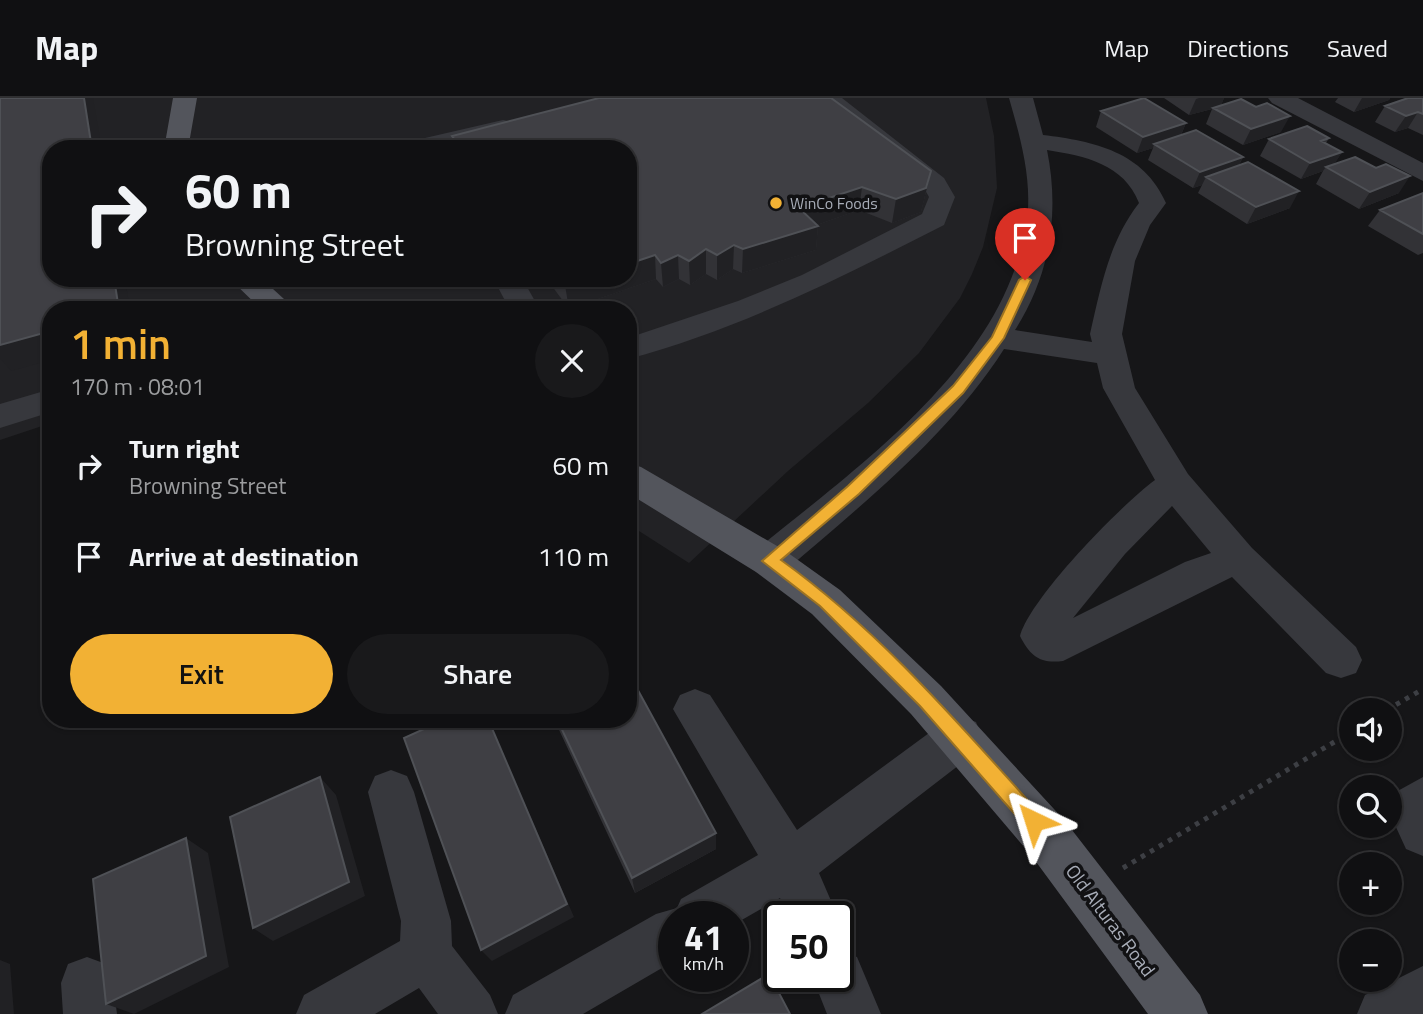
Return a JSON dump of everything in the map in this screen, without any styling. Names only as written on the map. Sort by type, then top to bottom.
[{"type":"main road","points":[[178,140],[185,98]]},
{"type":"main road","points":[[254,287],[270,301]]},
{"type":"main road","name":"Old Alturas Road","points":[[637,480],[770,561],[826,601],[960,737],[1089,889],[1181,1014]]},
{"type":"street","points":[[637,345],[749,308],[812,281],[934,219],[942,197],[935,184],[828,98]]},
{"type":"street","points":[[770,561],[853,490],[958,390],[998,338],[1017,302],[1039,232],[1039,181],[1021,98]]},
{"type":"street","points":[[1280,98],[1423,173]]},
{"type":"street","points":[[447,140],[521,123]]},
{"type":"street","points":[[1032,141],[1076,146],[1112,158],[1150,189],[1153,203],[1137,224],[1121,261],[1106,334],[1119,388],[1175,484],[1238,559],[1341,660]]},
{"type":"street","points":[[998,338],[1111,355]]},
{"type":"street","points":[[0,416],[42,403]]},
{"type":"street","points":[[1175,484],[1147,505],[1112,543],[1044,624],[1041,636],[1049,645],[1063,643],[1199,573],[1238,559]]},
{"type":"street","points":[[695,709],[791,864],[806,901]]},
{"type":"street","points":[[727,901],[791,864],[960,737]]},
{"type":"street","points":[[391,792],[426,921],[426,955],[471,1014]]},
{"type":"street","points":[[1423,800],[1412,809],[1423,832]]},
{"type":"street","points":[[533,1014],[658,941]]},
{"type":"street","points":[[323,1014],[426,955]]},
{"type":"street","points":[[845,992],[854,1014]]},
{"type":"street","points":[[1384,1014],[1423,993]]},
{"type":"path","points":[[1402,701],[1423,689]]},
{"type":"path","points":[[1089,889],[1339,739]]},
{"type":"shaded area","points":[[0,98],[986,98],[994,136],[997,188],[983,247],[960,298],[919,353],[868,403],[788,471],[689,563],[637,530],[637,301],[42,301],[42,426],[0,440]]},
{"type":"building","points":[[0,98],[84,98],[91,140],[42,140],[42,287],[115,287],[118,301],[42,301],[42,333],[0,345]]},
{"type":"building","name":"WinCo Foods","points":[[599,98],[831,98],[931,171],[926,188],[896,199],[862,187],[799,208],[818,226],[743,249],[734,245],[717,255],[706,249],[689,261],[678,255],[661,263],[655,255],[637,261],[637,140],[455,140],[452,136]]},
{"type":"building","points":[[1144,98],[1186,123],[1143,137],[1101,111]]},
{"type":"building","points":[[1408,98],[1423,98],[1423,114],[1418,112],[1406,116],[1385,106]]},
{"type":"building","points":[[1241,99],[1256,107],[1267,103],[1290,116],[1251,129],[1213,108]]},
{"type":"building","points":[[1307,126],[1329,138],[1321,141],[1342,152],[1310,163],[1269,139]]},
{"type":"building","points":[[1196,130],[1243,157],[1200,172],[1154,144]]},
{"type":"building","points":[[1355,157],[1376,168],[1386,164],[1410,176],[1370,192],[1326,167]]},
{"type":"building","points":[[1248,162],[1299,191],[1256,207],[1206,177]]},
{"type":"building","points":[[1423,193],[1423,234],[1380,210]]},
{"type":"building","points":[[637,688],[716,833],[632,878],[561,728],[637,728]]},
{"type":"building","points":[[426,728],[492,728],[567,904],[481,950],[404,738]]},
{"type":"building","points":[[320,777],[349,882],[253,928],[230,817]]},
{"type":"building","points":[[186,838],[206,956],[106,1004],[93,879]]},
{"type":"building","points":[[763,978],[763,992],[778,992],[790,1014],[702,1014],[739,992],[749,992],[749,986]]},
{"type":"place","name":"WinCo Foods","points":[[776,203]]},
{"type":"route","points":[[1025,280],[998,338],[958,390],[853,490],[770,561],[826,601],[926,700],[1034,821]]}]
